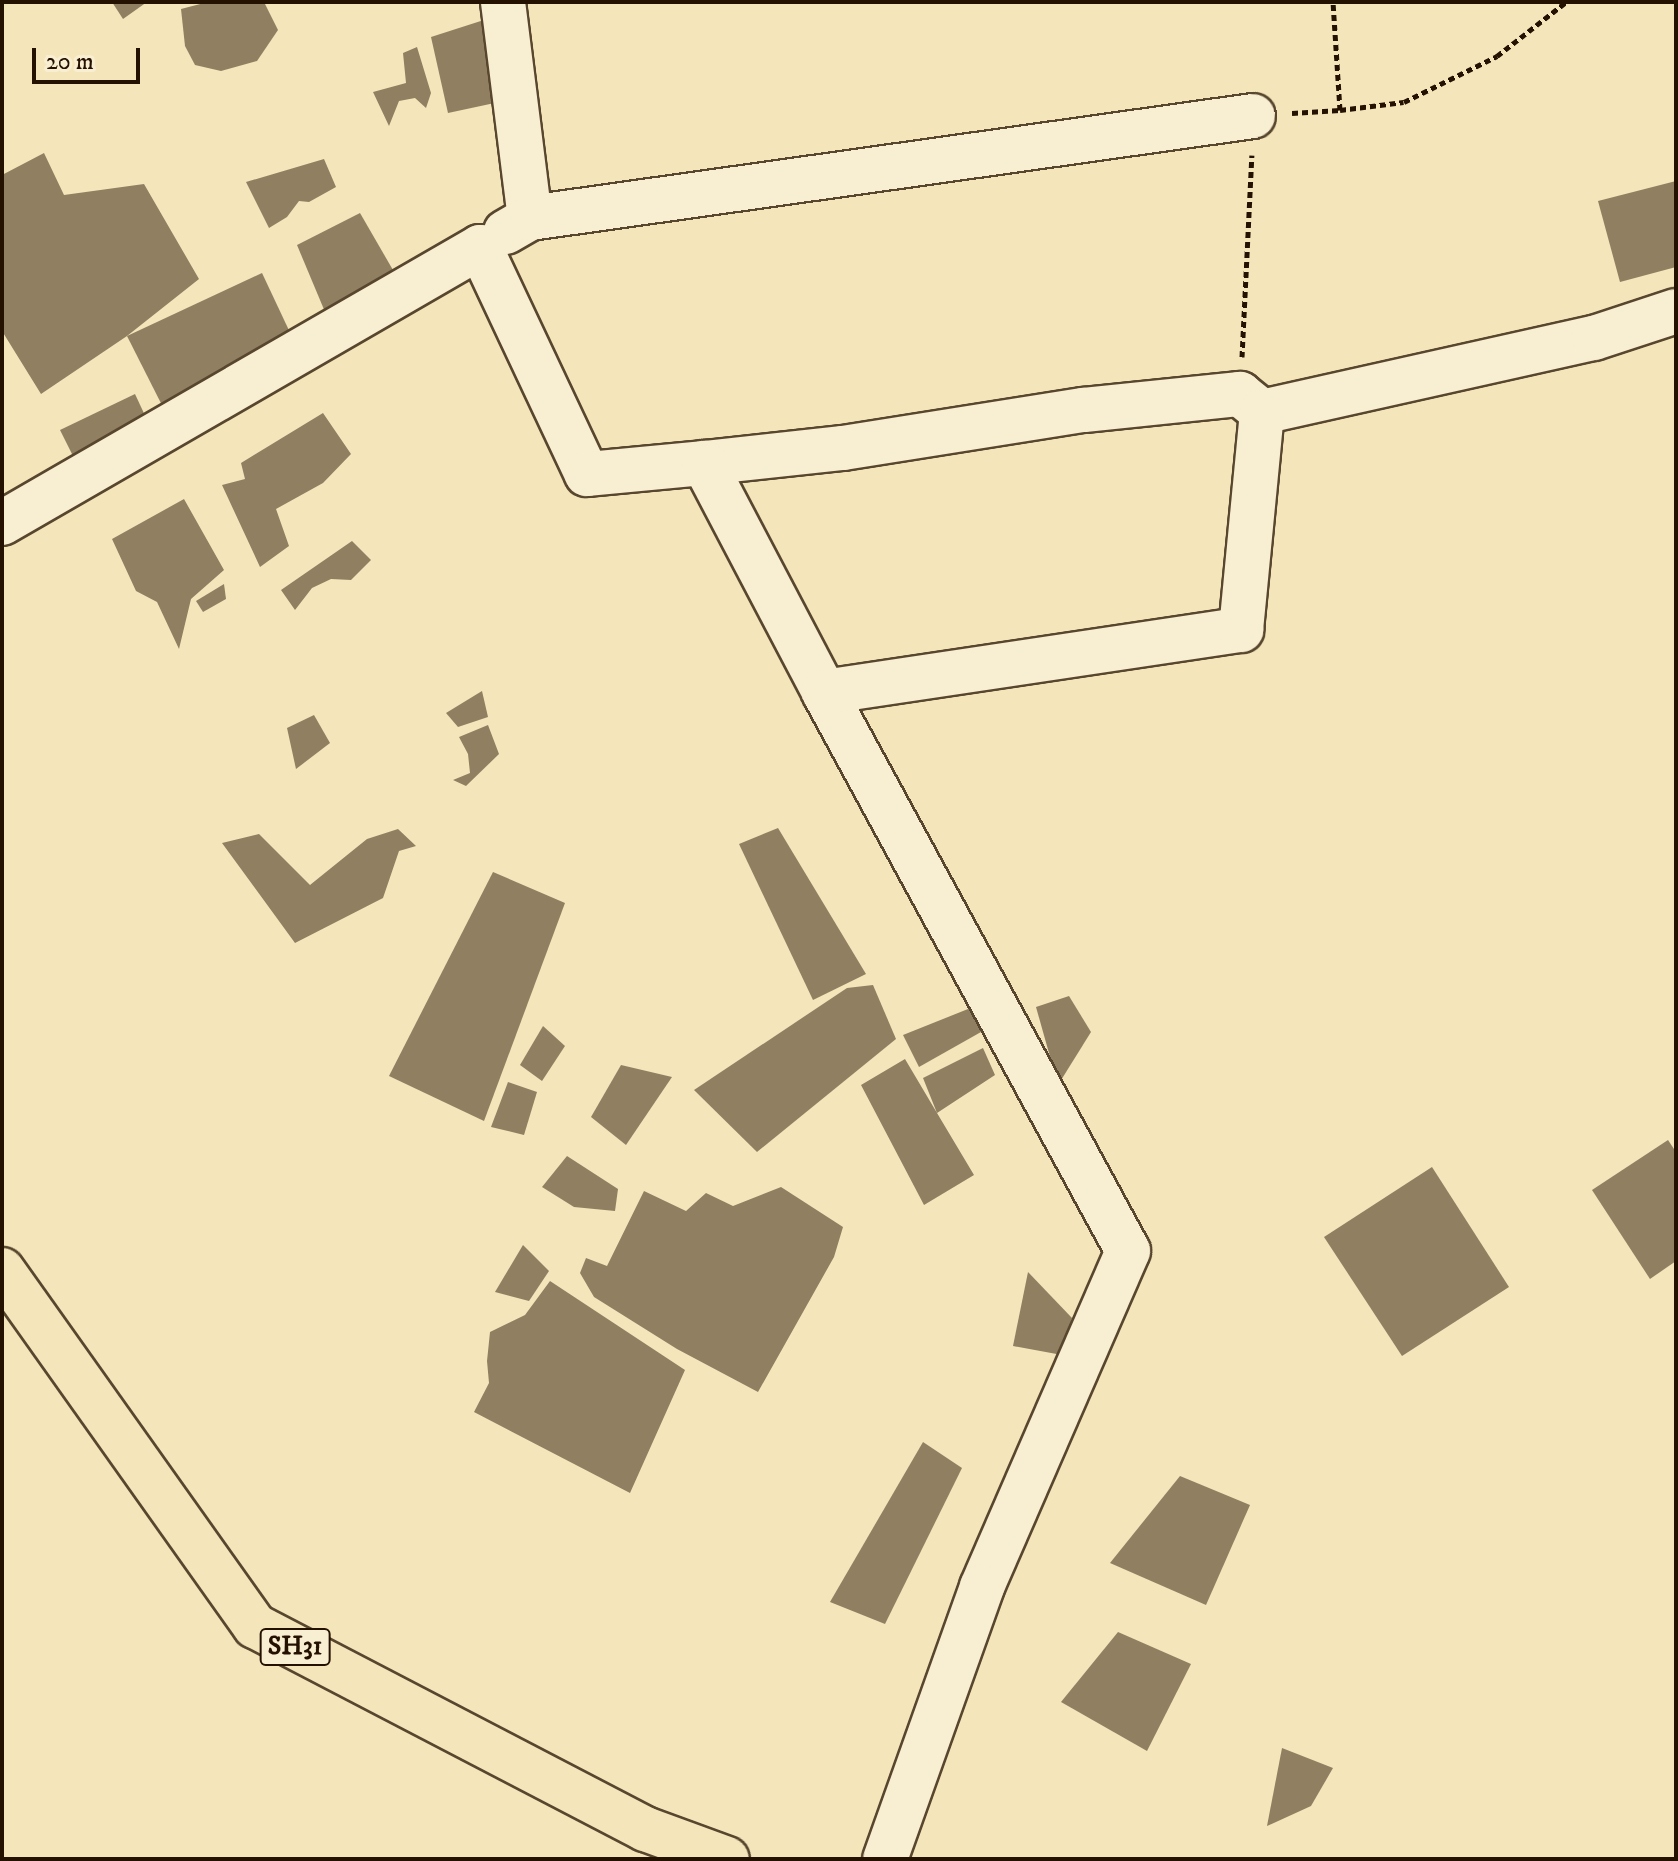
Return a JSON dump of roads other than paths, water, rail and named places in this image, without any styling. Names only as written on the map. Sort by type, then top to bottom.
[{"type":"main road","name":"SH31","points":[[2,1270],[255,1626],[645,1829],[727,1859]]},
{"type":"street","points":[[503,2],[530,218]]},
{"type":"street","points":[[3,519],[530,218],[1253,116]]},
{"type":"street","points":[[480,247],[587,474],[843,448],[1084,410],[1251,403],[1594,338],[1676,311]]},
{"type":"street","points":[[824,692],[1241,630],[1251,403]]},
{"type":"street","points":[[704,463],[824,692],[1128,1251],[982,1587],[885,1859]]}]
